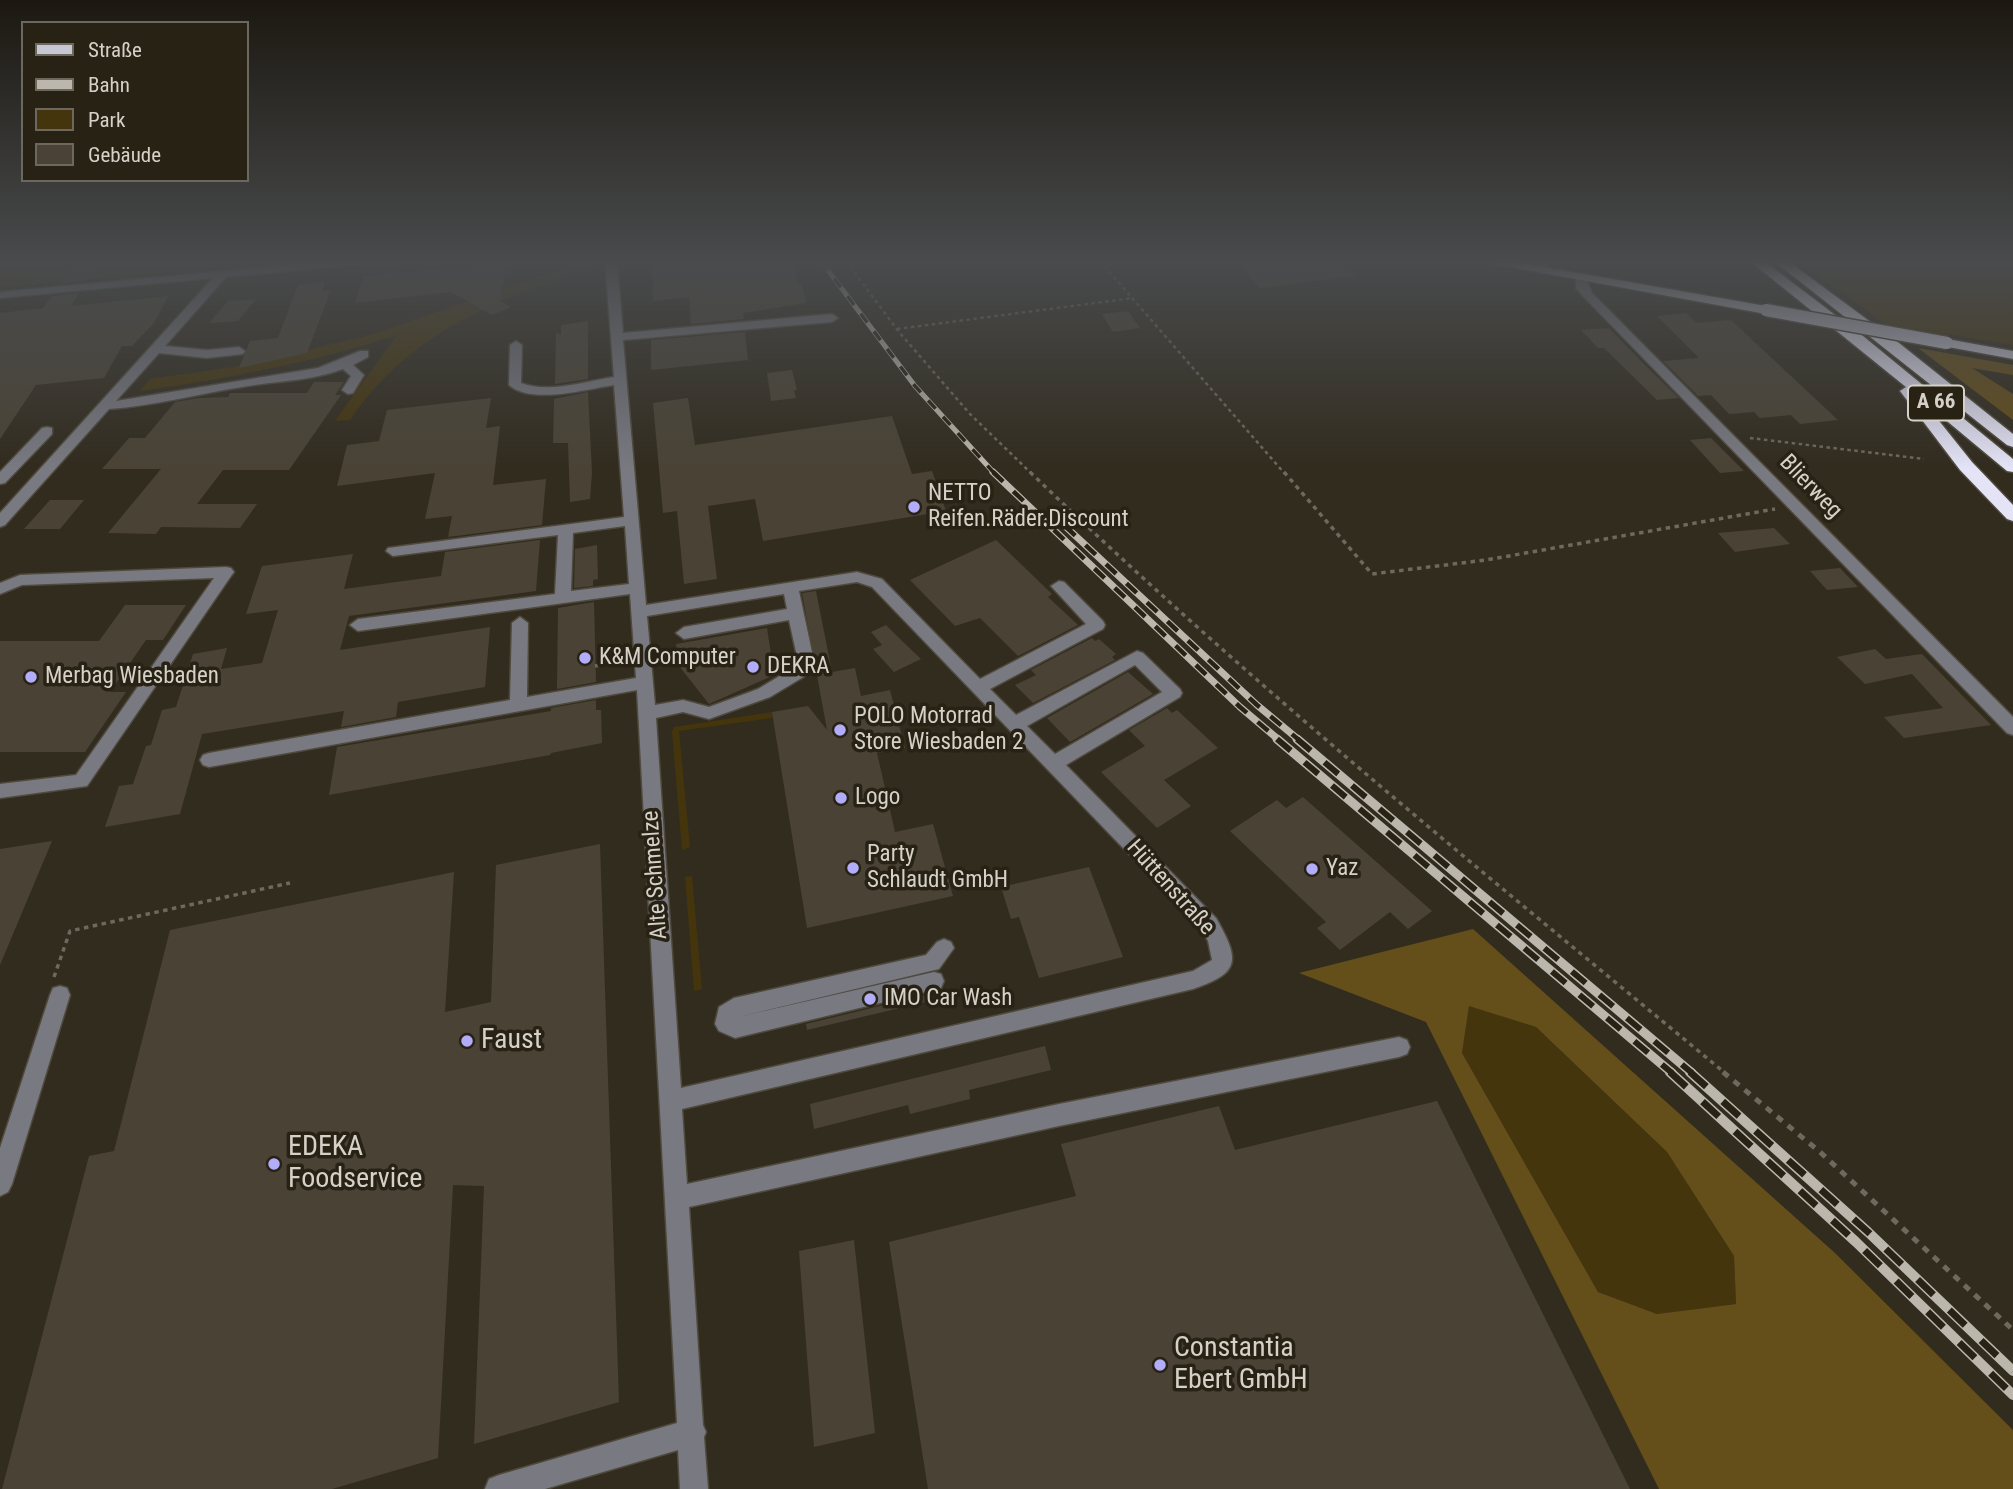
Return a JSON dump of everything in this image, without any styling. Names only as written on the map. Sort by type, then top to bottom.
[{"type":"highway","name":"A 66","points":[[1846,330],[2013,467]]},
{"type":"highway","name":"A 66","points":[[1872,330],[2013,442]]},
{"type":"highway","points":[[1858,340],[1905,388],[1966,466],[2013,514]]},
{"type":"highway","points":[[1928,373],[2013,429]]},
{"type":"main road","points":[[1878,330],[2013,355]]},
{"type":"street","points":[[1,519],[174,330]]},
{"type":"street","name":"Alte Schmelze","points":[[616,330],[646,713],[693,1432],[694,1489]]},
{"type":"street","points":[[617,337],[691,330]]},
{"type":"street","name":"Blierweg","points":[[1623,330],[2013,728]]},
{"type":"street","points":[[516,345],[514,385],[522,390],[538,391],[620,380]]},
{"type":"street","points":[[158,349],[207,355],[239,351]]},
{"type":"street","points":[[107,405],[301,376],[346,365],[363,354]]},
{"type":"street","points":[[346,365],[358,375],[348,390]]},
{"type":"street","points":[[0,480],[47,431]]},
{"type":"street","points":[[0,489],[27,492]]},
{"type":"street","points":[[393,551],[631,521]]},
{"type":"street","points":[[562,597],[566,530]]},
{"type":"street","points":[[0,589],[20,580],[226,572],[81,781],[0,791]]},
{"type":"street","name":"Hüttenstraße","points":[[639,612],[857,577],[870,579],[880,586],[1209,924],[1222,954],[1223,964],[1208,975],[1193,980],[671,1101]]},
{"type":"street","points":[[979,687],[1097,625],[1059,586]]},
{"type":"street","points":[[358,625],[637,587]]},
{"type":"street","points":[[646,713],[683,706],[709,713],[764,693],[799,673],[804,663],[804,652],[791,588]]},
{"type":"street","points":[[684,633],[796,613]]},
{"type":"street","points":[[518,705],[520,623]]},
{"type":"street","points":[[1015,724],[1138,657],[1174,693],[1054,764]]},
{"type":"street","points":[[209,760],[643,683]]},
{"type":"street","points":[[934,981],[735,1028],[726,1024],[726,1014],[734,1008],[932,963],[944,948]]},
{"type":"street","points":[[0,1184],[60,995]]},
{"type":"street","points":[[678,1198],[1059,1115],[1399,1047]]},
{"type":"street","points":[[499,1489],[693,1432]]},
{"type":"path","points":[[898,330],[970,414],[1090,530],[1378,784],[1820,1152],[2013,1330]]},
{"type":"path","points":[[1161,330],[1372,574],[1486,560],[1796,505]]},
{"type":"path","points":[[1727,435],[1924,459]]},
{"type":"path","points":[[595,666],[642,658]]},
{"type":"path","points":[[60,995],[52,983],[70,931],[290,883]]},
{"type":"green space","points":[[383,330],[446,330],[400,363],[374,389],[350,420],[335,421],[396,336],[269,369],[140,391],[150,379],[240,366]]},
{"type":"green space","points":[[1925,330],[2013,330],[2013,345]]},
{"type":"green space","points":[[772,712],[772,718],[679,731],[690,847],[682,850],[672,731],[674,727]]},
{"type":"green space","points":[[692,876],[702,989],[694,991],[685,877]]},
{"type":"green space","points":[[1469,1005],[1536,1027],[1667,1152],[1734,1256],[1736,1304],[1657,1314],[1598,1292],[1462,1053]]},
{"type":"shaded area","points":[[1918,348],[2013,365],[2013,375],[1972,368],[2013,394],[2013,420]]},
{"type":"shaded area","points":[[1473,929],[1835,1253],[2013,1430],[2013,1489],[1659,1489],[1426,1022],[1299,973]],"holes":[[[1469,1006],[1536,1027],[1667,1152],[1734,1256],[1736,1304],[1657,1314],[1598,1292],[1462,1053]]]},
{"type":"building","points":[[0,330],[147,330],[132,346],[122,346],[104,378],[36,385],[0,439]]},
{"type":"building","points":[[281,330],[316,330],[307,353],[239,368],[250,341],[278,338]]},
{"type":"building","points":[[561,330],[588,330],[588,379],[555,384],[556,332],[561,335]]},
{"type":"building","points":[[1581,330],[1611,330],[1679,398],[1657,400],[1604,348],[1598,348]]},
{"type":"building","points":[[1671,330],[1742,330],[1838,420],[1800,424],[1791,415],[1760,418],[1754,412],[1729,414],[1711,395],[1698,396],[1663,361],[1699,358]]},
{"type":"building","points":[[745,332],[748,360],[651,370],[651,340]]},
{"type":"building","points":[[792,370],[797,390],[794,390],[796,398],[771,401],[767,373]]},
{"type":"building","points":[[314,382],[344,382],[335,395],[341,395],[289,470],[223,470],[197,504],[257,504],[240,528],[161,527],[156,534],[108,533],[161,469],[102,469],[129,438],[145,438],[175,402],[228,397],[230,393],[307,393]]},
{"type":"building","points":[[588,392],[592,473],[590,499],[570,502],[568,443],[553,443],[554,399]]},
{"type":"building","points":[[491,398],[486,428],[500,426],[493,485],[546,479],[542,525],[448,537],[452,516],[425,519],[435,473],[337,486],[347,445],[379,441],[387,410]]},
{"type":"building","points":[[688,398],[695,445],[892,416],[912,474],[932,471],[946,511],[763,541],[755,499],[708,506],[717,579],[684,584],[677,511],[663,513],[653,403]]},
{"type":"building","points":[[1711,438],[1744,471],[1720,473],[1690,440]]},
{"type":"building","points":[[50,500],[84,500],[60,529],[24,529]]},
{"type":"building","points":[[1774,528],[1790,544],[1735,552],[1718,533]]},
{"type":"building","points":[[540,540],[536,591],[349,616],[340,650],[490,627],[485,687],[398,702],[396,717],[341,727],[344,711],[202,734],[180,814],[105,827],[119,786],[133,784],[146,746],[151,745],[162,710],[176,707],[193,654],[227,648],[221,669],[262,663],[278,610],[246,614],[262,566],[353,554],[344,589],[441,576],[445,552]]},
{"type":"building","points":[[996,540],[1052,594],[1048,597],[1078,625],[1018,656],[980,618],[955,626],[910,580]]},
{"type":"building","points":[[597,545],[598,579],[593,580],[593,586],[574,588],[575,549]]},
{"type":"building","points":[[1840,568],[1858,587],[1827,590],[1810,571]]},
{"type":"building","points":[[816,591],[832,672],[855,668],[861,696],[890,690],[905,748],[877,753],[895,832],[933,824],[953,896],[807,928],[772,712],[808,706],[827,730],[802,593]]},
{"type":"building","points":[[594,602],[596,682],[557,689],[558,608]]},
{"type":"building","points":[[125,605],[186,605],[163,640],[146,640],[110,692],[126,692],[85,752],[0,752],[0,641],[99,641]]},
{"type":"building","points":[[886,625],[921,659],[894,672],[873,649],[882,645],[871,632]]},
{"type":"building","name":"DEKRA","points":[[767,628],[772,661],[781,672],[709,704],[679,666],[676,644]]},
{"type":"building","points":[[1092,638],[1095,641],[1099,639],[1116,654],[1112,657],[1115,660],[1033,703],[1015,685],[1036,675],[1031,670]]},
{"type":"building","points":[[1875,649],[1886,659],[1922,654],[1991,725],[1904,738],[1884,717],[1943,708],[1912,674],[1865,684],[1837,657]]},
{"type":"building","points":[[1128,672],[1153,694],[1070,742],[1047,718]]},
{"type":"building","points":[[596,700],[596,710],[601,710],[602,743],[329,795],[337,747],[551,711],[551,708]]},
{"type":"building","points":[[1167,708],[1172,713],[1177,710],[1218,748],[1164,780],[1191,806],[1157,828],[1101,772],[1145,746],[1129,730]]},
{"type":"building","name":"Yaz","points":[[1303,797],[1432,911],[1408,929],[1390,912],[1340,950],[1317,928],[1326,922],[1230,831],[1277,800],[1286,808]]},
{"type":"building","points":[[52,841],[0,965],[0,849]]},
{"type":"building","points":[[600,844],[619,1402],[474,1444],[484,1186],[453,1185],[438,1458],[332,1489],[2,1489],[89,1156],[114,1151],[170,930],[454,872],[445,1012],[491,1002],[496,865]]},
{"type":"building","points":[[1089,867],[1123,957],[1039,978],[1019,917],[1011,919],[1001,887]]},
{"type":"building","points":[[937,992],[938,999],[807,1030],[806,1024]]},
{"type":"building","points":[[1045,1046],[1051,1070],[969,1090],[970,1099],[910,1114],[908,1105],[814,1129],[810,1104]]},
{"type":"building","name":"Constantia Ebert GmbH","points":[[1437,1101],[1630,1489],[928,1489],[889,1242],[1076,1196],[1061,1144],[1219,1106],[1235,1150]]},
{"type":"building","points":[[854,1240],[875,1433],[814,1447],[799,1251]]},
{"type":"railway","points":[[873,330],[915,386],[994,473]]},
{"type":"railway","points":[[994,473],[1240,707],[1279,740]]},
{"type":"railway","points":[[1065,526],[1257,705],[1299,740]]},
{"type":"railway","points":[[1277,739],[1672,1073]]},
{"type":"railway","points":[[1297,739],[1692,1073]]},
{"type":"railway","points":[[1670,1072],[1856,1242],[2013,1395]]},
{"type":"railway","points":[[1690,1072],[1868,1232],[2013,1371]]},
{"type":"place","name":"NETTO Reifen.Räder.Discount","points":[[914,507]]},
{"type":"place","name":"K&M Computer","points":[[585,658]]},
{"type":"place","name":"DEKRA","points":[[753,667]]},
{"type":"place","name":"Merbag Wiesbaden","points":[[31,677]]},
{"type":"place","name":"POLO Motorrad Store Wiesbaden 2","points":[[840,730]]},
{"type":"place","name":"Logo","points":[[841,798]]},
{"type":"place","name":"Party Schlaudt GmbH","points":[[853,868]]},
{"type":"place","name":"Yaz","points":[[1312,869]]},
{"type":"place","name":"IMO Car Wash","points":[[870,999]]},
{"type":"place","name":"Faust","points":[[467,1041]]},
{"type":"place","name":"EDEKA Foodservice","points":[[274,1164]]},
{"type":"place","name":"Constantia Ebert GmbH","points":[[1160,1365]]}]
